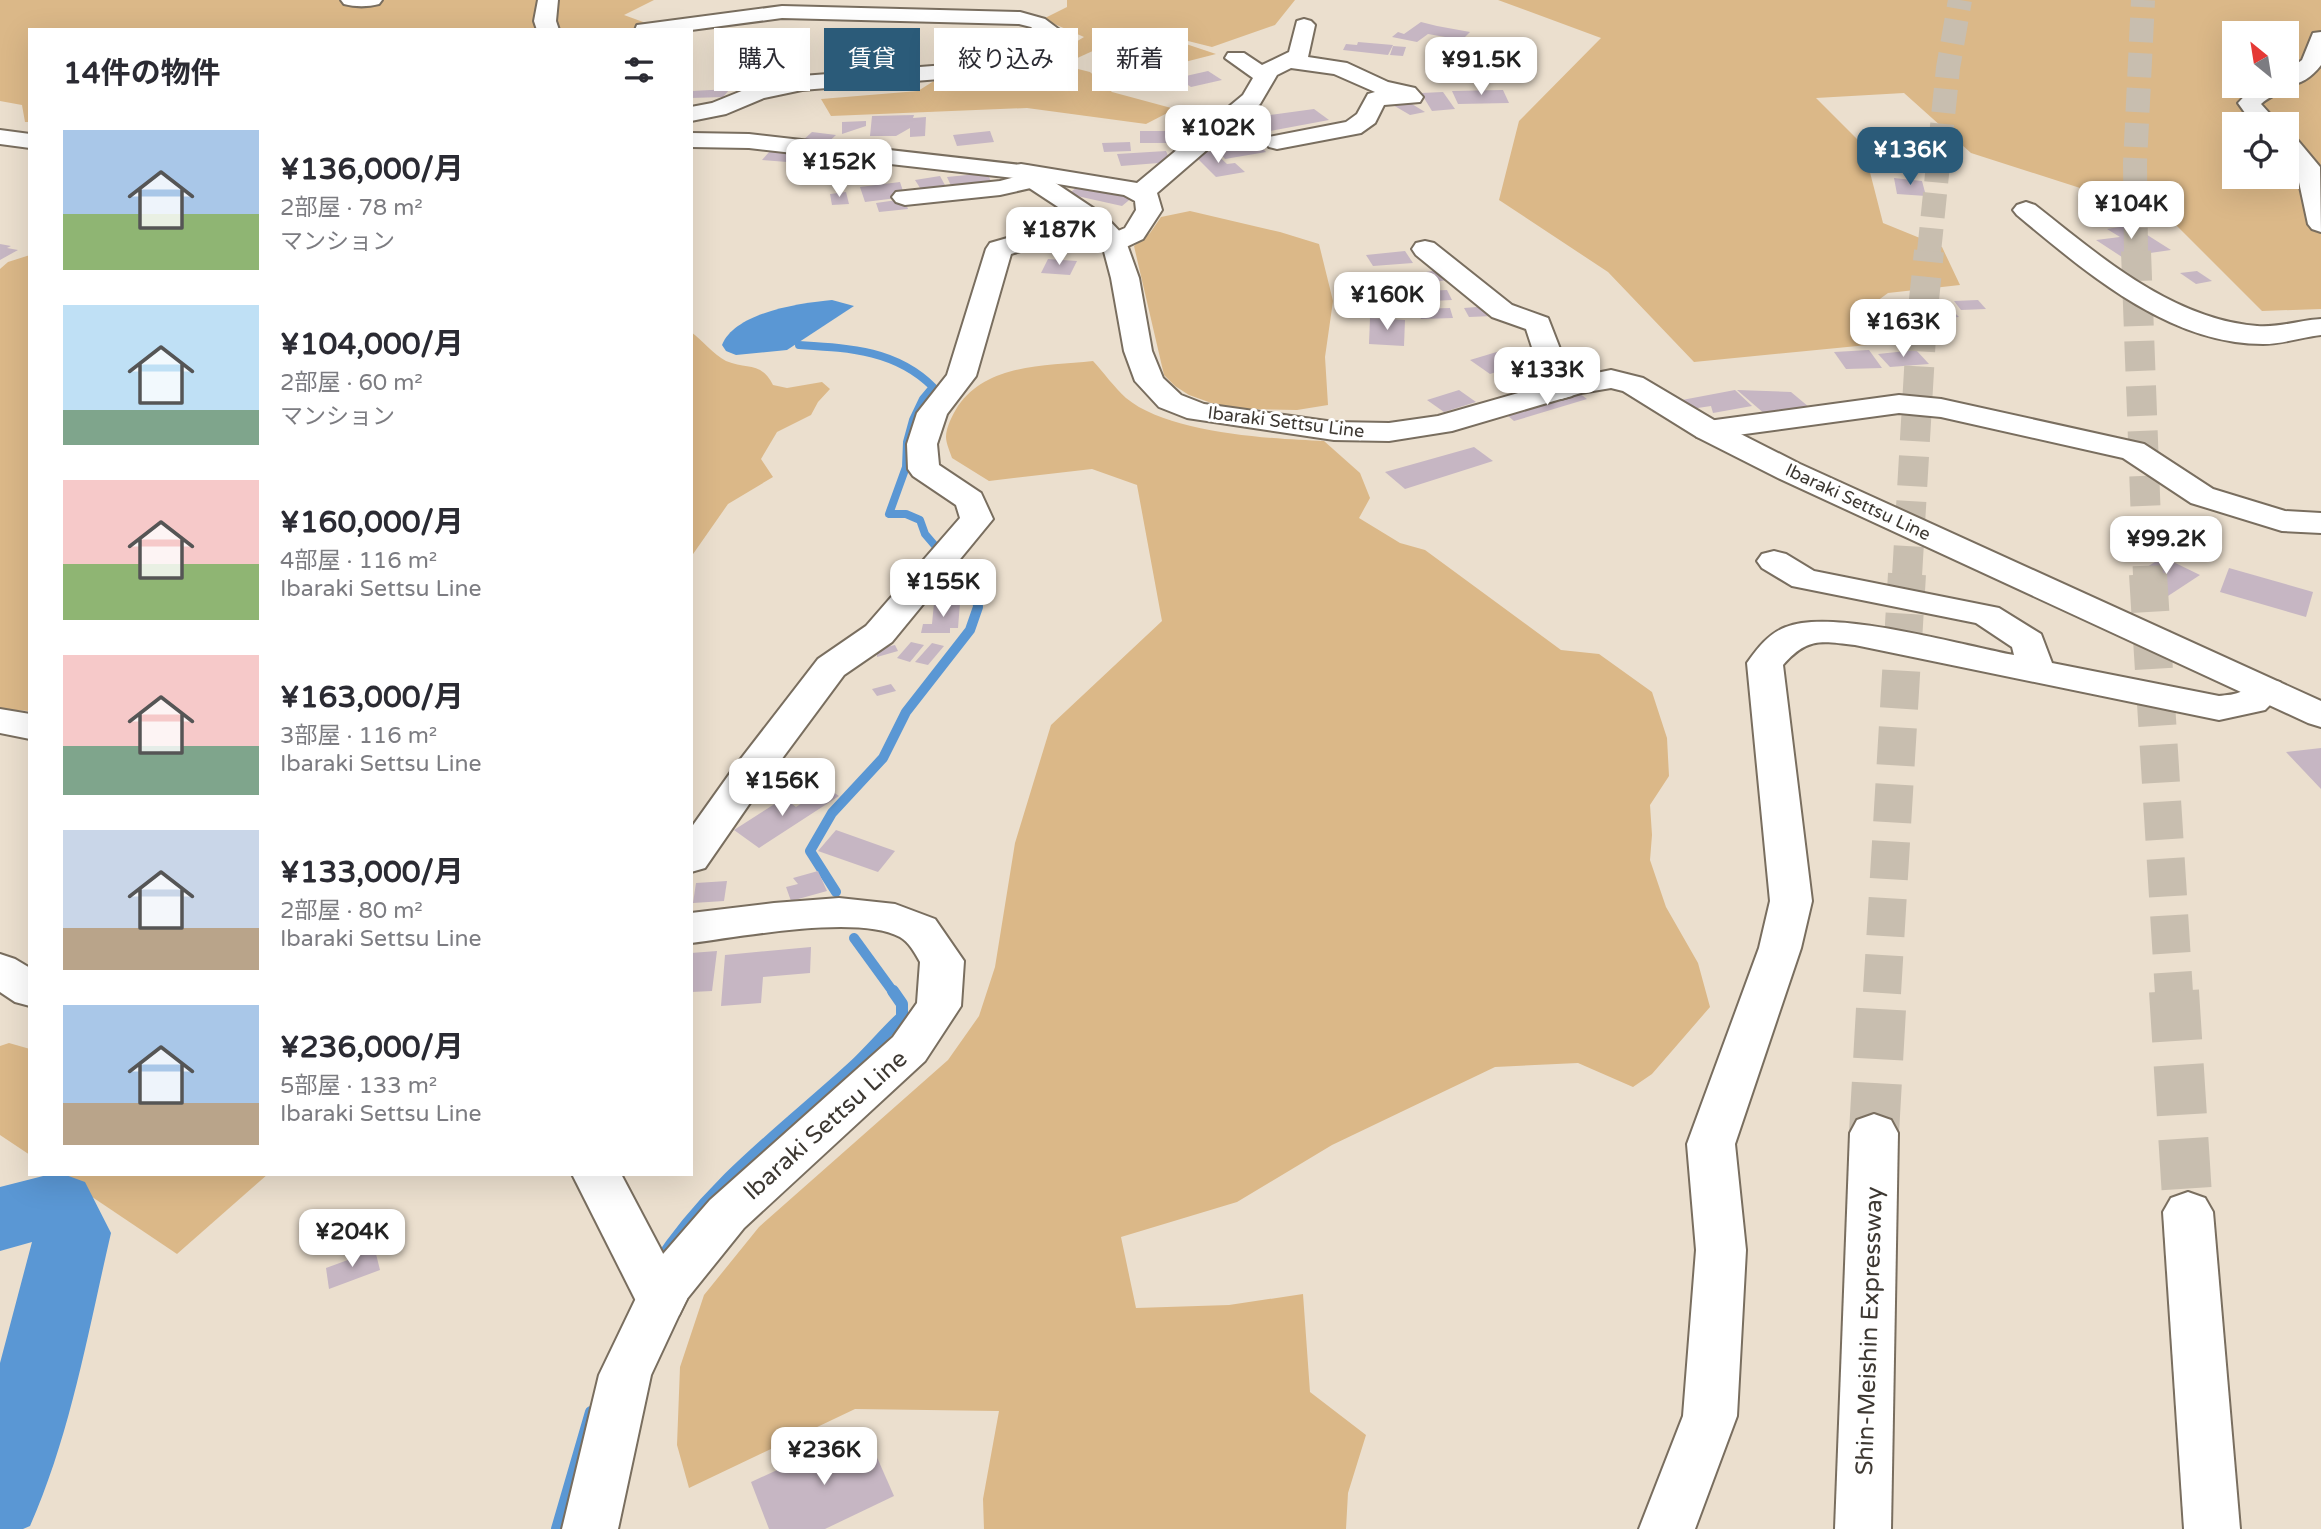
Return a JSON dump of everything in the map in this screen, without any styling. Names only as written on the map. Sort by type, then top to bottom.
[{"type":"main road","points":[[351,0],[372,0]]},
{"type":"main road","points":[[547,28],[545,21],[548,0]]},
{"type":"main road","points":[[660,28],[782,12],[1020,18],[1038,23],[1054,34],[1040,59],[1028,65],[802,83],[757,93],[718,109],[693,114]]},
{"type":"main road","points":[[1140,194],[1252,99],[1268,71],[1299,55],[1304,25]]},
{"type":"main road","points":[[2300,74],[2317,59],[2321,38]]},
{"type":"main road","points":[[1236,58],[1264,76]]},
{"type":"main road","points":[[1277,142],[1353,128],[1367,118],[1376,99],[1412,97],[1339,68],[1287,61]]},
{"type":"main road","points":[[2254,98],[2249,103],[2257,112]]},
{"type":"main road","name":"Ibaraki Settsu Line","points":[[693,140],[748,141],[1028,175],[1096,221],[1115,242],[1125,278],[1138,351],[1150,381],[1170,401],[1198,412],[1334,430],[1389,432],[1441,425],[1561,390],[1611,379],[1633,384],[1708,430],[1789,471],[2321,715]]},
{"type":"main road","points":[[2299,156],[2308,167],[2321,224]]},
{"type":"main road","points":[[693,855],[831,667],[879,634],[977,519],[970,500],[924,469],[922,444],[932,413],[961,376],[999,249],[1035,239],[1115,242],[1133,233],[1149,209],[1147,197],[1130,189],[1028,175],[1000,188],[905,197]]},
{"type":"main road","points":[[2026,210],[2098,267],[2178,316],[2218,330],[2261,336],[2321,327]]},
{"type":"main road","points":[[1425,249],[1502,311],[1538,324],[1561,390]]},
{"type":"main road","points":[[1708,430],[1899,404],[1941,408],[2133,451],[2202,496],[2282,521],[2321,523]]},
{"type":"main road","points":[[1773,561],[1804,579],[1987,615],[2028,642],[2036,671]]},
{"type":"main road","points":[[1667,1529],[1710,1416],[1721,1250],[1711,1144],[1780,948],[1791,901],[1765,663],[1784,640],[1812,629],[1855,634],[2219,708],[2252,702],[2267,690]]},
{"type":"main road","points":[[0,721],[11,720],[28,726]]},
{"type":"main road","name":"Ibaraki Settsu Line","points":[[590,1529],[625,1375],[668,1285],[727,1214],[909,1049],[939,1006],[942,961],[918,928],[885,916],[814,914],[693,928]]},
{"type":"main road","points":[[0,970],[28,989]]},
{"type":"main road","name":"Shin-Meishin Expressway","points":[[1863,1529],[1874,1133]]},
{"type":"main road","points":[[597,1176],[661,1299]]},
{"type":"main road","points":[[2188,1212],[2212,1529]]},
{"type":"shaded area","points":[[0,0],[654,0],[624,15],[660,28],[28,28],[28,122],[25,122],[22,105],[0,101]]},
{"type":"shaded area","points":[[1067,0],[1295,0],[1275,25],[1212,47],[1188,41],[1188,28],[1092,28],[1092,51],[1078,58],[1078,41],[1084,37],[1078,34],[1078,28],[1064,28],[1043,19],[1067,7]]},
{"type":"shaded area","points":[[1498,0],[2321,0],[2321,309],[2262,311],[2167,216],[1971,153],[1904,93],[1816,98],[1863,145],[1883,223],[1942,247],[1960,285],[1888,293],[1858,315],[1878,344],[1694,362],[1608,272],[1499,200],[1519,121],[1601,38]]},
{"type":"shaded area","points":[[1188,45],[1216,54],[1188,61]]},
{"type":"shaded area","points":[[1078,69],[1092,74],[1092,91],[1111,91],[1175,109],[1146,124],[1027,108],[831,116],[821,99],[920,90],[934,81],[934,91],[1078,91]]},
{"type":"shaded area","points":[[1190,211],[1319,244],[1333,301],[1325,357],[1328,405],[1297,410],[1241,409],[1217,405],[1189,395],[1164,375],[1134,246],[1150,233],[1161,217]]},
{"type":"shaded area","points":[[28,256],[28,711],[0,709],[0,269],[8,262]]},
{"type":"shaded area","points":[[693,334],[726,361],[764,372],[773,385],[787,388],[822,382],[830,389],[811,415],[777,432],[761,459],[773,477],[728,504],[693,554]]},
{"type":"shaded area","points":[[1093,361],[1126,398],[1144,410],[1167,419],[1220,432],[1324,441],[1360,473],[1370,498],[1359,518],[1400,543],[1425,550],[1561,650],[1599,654],[1652,692],[1667,738],[1669,776],[1650,805],[1650,860],[1666,907],[1698,963],[1710,1007],[1652,1074],[1633,1087],[1578,1063],[1495,1067],[1332,1145],[1237,1202],[1121,1237],[1136,1308],[1229,1305],[1303,1294],[1310,1392],[1366,1435],[1348,1493],[1346,1529],[984,1529],[983,1499],[999,1411],[855,1409],[689,1488],[677,1445],[680,1367],[704,1295],[759,1227],[948,1060],[979,1016],[995,967],[1015,843],[1051,725],[1162,621],[1137,485],[1092,469],[989,481],[952,458],[947,445],[947,429],[956,409],[970,392],[985,382],[1019,369]]},
{"type":"shaded area","points":[[9,1043],[28,1048],[28,1154],[0,1135],[0,1046]]},
{"type":"shaded area","points":[[61,1176],[266,1176],[177,1254]]},
{"type":"water","points":[[832,300],[854,306],[787,350],[736,355],[726,351],[722,345],[740,324],[754,317],[787,307]]},
{"type":"building","points":[[1421,22],[1470,32],[1462,40],[1428,34],[1417,42],[1392,37],[1398,32],[1404,34]]},
{"type":"building","points":[[1358,42],[1393,45],[1388,55],[1343,50],[1346,44],[1357,45]]},
{"type":"building","points":[[1393,46],[1406,47],[1403,56],[1390,55]]},
{"type":"building","points":[[1208,71],[1222,80],[1191,87],[1188,85],[1188,76]]},
{"type":"building","points":[[1503,90],[1509,103],[1458,104],[1452,91]]},
{"type":"building","points":[[693,91],[728,91],[723,97],[693,98]]},
{"type":"building","points":[[1443,92],[1455,109],[1432,111],[1421,93]]},
{"type":"building","points":[[1407,101],[1425,112],[1410,115],[1393,105]]},
{"type":"building","points":[[1314,109],[1329,120],[1265,132],[1248,118]]},
{"type":"building","points":[[914,115],[913,118],[926,117],[925,136],[910,137],[910,128],[896,136],[870,136],[872,116]]},
{"type":"building","points":[[866,121],[866,126],[842,134],[842,122]]},
{"type":"building","points":[[990,131],[994,142],[957,146],[953,135]]},
{"type":"building","points":[[1140,131],[1175,131],[1175,143],[1140,143]]},
{"type":"building","points":[[812,132],[836,135],[825,145],[801,142]]},
{"type":"building","points":[[1255,141],[1266,152],[1225,159],[1215,147]]},
{"type":"building","points":[[1130,142],[1131,151],[1104,152],[1102,143]]},
{"type":"building","points":[[770,151],[795,153],[787,162],[762,160]]},
{"type":"building","points":[[1166,151],[1171,162],[1121,166],[1117,154]]},
{"type":"building","points":[[1213,151],[1227,164],[1235,163],[1245,172],[1216,177],[1193,154]]},
{"type":"building","points":[[857,159],[885,163],[875,172],[865,170],[856,179],[830,174],[841,166],[848,167]]},
{"type":"building","points":[[987,173],[993,185],[953,190],[947,177]]},
{"type":"building","points":[[940,176],[946,187],[922,191],[915,180]]},
{"type":"building","points":[[1894,178],[1922,181],[1926,196],[1897,194]]},
{"type":"building","points":[[900,182],[905,197],[865,202],[860,187]]},
{"type":"building","points":[[1080,185],[1134,196],[1122,206],[1068,194]]},
{"type":"building","points":[[846,192],[849,204],[832,205],[830,194]]},
{"type":"building","points":[[904,199],[908,209],[879,212],[876,203]]},
{"type":"building","points":[[2122,219],[2171,250],[2122,257],[2096,240],[2120,237],[2107,229],[2119,227],[2110,221]]},
{"type":"building","points":[[0,244],[11,246],[7,248],[18,250],[0,260]]},
{"type":"building","points":[[1405,251],[1413,263],[1373,266],[1366,255]]},
{"type":"building","points":[[1048,259],[1077,261],[1070,275],[1041,273]]},
{"type":"building","points":[[1438,270],[1447,280],[1423,284],[1414,274]]},
{"type":"building","points":[[2197,271],[2212,281],[2196,284],[2180,273]]},
{"type":"building","points":[[1400,279],[1410,302],[1372,300],[1365,281]]},
{"type":"building","points":[[1447,290],[1452,300],[1431,301],[1427,291]]},
{"type":"building","points":[[1978,300],[1986,309],[1961,310],[1954,301]]},
{"type":"building","points":[[1942,301],[1959,317],[1914,321],[1898,305]]},
{"type":"building","points":[[1489,306],[1493,316],[1469,317],[1464,308]]},
{"type":"building","points":[[1450,308],[1453,318],[1421,319],[1417,309]]},
{"type":"building","points":[[1370,318],[1405,320],[1404,346],[1369,344]]},
{"type":"building","points":[[1510,348],[1530,361],[1490,374],[1470,360]]},
{"type":"building","points":[[1869,350],[1882,368],[1846,369],[1834,352]]},
{"type":"building","points":[[1916,350],[1929,364],[1890,367],[1878,354]]},
{"type":"building","points":[[1459,390],[1476,402],[1444,412],[1427,400]]},
{"type":"building","points":[[1735,390],[1752,406],[1713,413],[1711,406],[1691,409],[1682,400]]},
{"type":"building","points":[[1737,390],[1791,392],[1809,407],[1766,415]]},
{"type":"building","points":[[1579,393],[1587,399],[1514,421],[1507,415]]},
{"type":"building","points":[[1474,447],[1493,461],[1405,489],[1385,472]]},
{"type":"building","points":[[2163,557],[2200,575],[2168,596],[2131,577]]},
{"type":"building","points":[[2229,568],[2313,592],[2306,617],[2220,592]]},
{"type":"building","points":[[934,603],[960,603],[958,628],[950,628],[950,633],[921,633],[923,624],[932,624]]},
{"type":"building","points":[[911,642],[924,645],[910,662],[897,658]]},
{"type":"building","points":[[932,643],[944,646],[928,665],[915,662]]},
{"type":"building","points":[[895,645],[898,651],[877,657],[877,649]]},
{"type":"building","points":[[891,684],[896,691],[877,696],[872,689]]},
{"type":"building","points":[[2321,748],[2321,789],[2286,752]]},
{"type":"building","points":[[826,787],[839,796],[759,848],[734,830],[784,798],[796,807]]},
{"type":"building","points":[[836,830],[895,851],[878,872],[818,851]]},
{"type":"building","points":[[818,871],[827,891],[791,901],[786,887],[798,884],[793,878]]},
{"type":"building","points":[[727,881],[724,901],[693,903],[696,883]]},
{"type":"building","points":[[811,947],[810,973],[763,977],[761,1003],[721,1006],[725,955]]},
{"type":"building","points":[[717,951],[712,991],[693,992],[693,953]]},
{"type":"building","points":[[375,1250],[380,1270],[329,1289],[326,1268]]},
{"type":"building","points":[[865,1430],[894,1496],[825,1529],[769,1529],[751,1482]]},
{"type":"waterway","points":[[799,345],[854,350],[888,358],[919,375],[933,387],[923,399],[913,420],[907,442],[906,467],[889,514],[906,514],[920,520],[925,534],[961,576]]},
{"type":"waterway","points":[[836,892],[810,851],[832,813],[883,758],[906,712],[970,630],[978,607],[977,595],[959,574]]},
{"type":"waterway","points":[[854,938],[894,993]]},
{"type":"waterway","points":[[657,1265],[677,1236],[723,1184],[853,1067],[902,1017],[902,1004],[893,991]]},
{"type":"waterway","points":[[0,1219],[58,1204],[73,1233],[22,1437],[0,1497]]},
{"type":"waterway","points":[[557,1529],[591,1412]]},
{"type":"tunnel","points":[[1929,252],[1948,68],[1960,0]]},
{"type":"tunnel","points":[[2136,252],[2135,163],[2143,0]]},
{"type":"tunnel","points":[[1907,576],[1922,319],[1929,251]]},
{"type":"tunnel","points":[[2136,251],[2148,576]]},
{"type":"tunnel","points":[[1882,993],[1907,574]]},
{"type":"tunnel","points":[[2148,574],[2174,993]]},
{"type":"tunnel","points":[[1874,1133],[1882,991]]},
{"type":"tunnel","points":[[2174,991],[2188,1212]]}]
